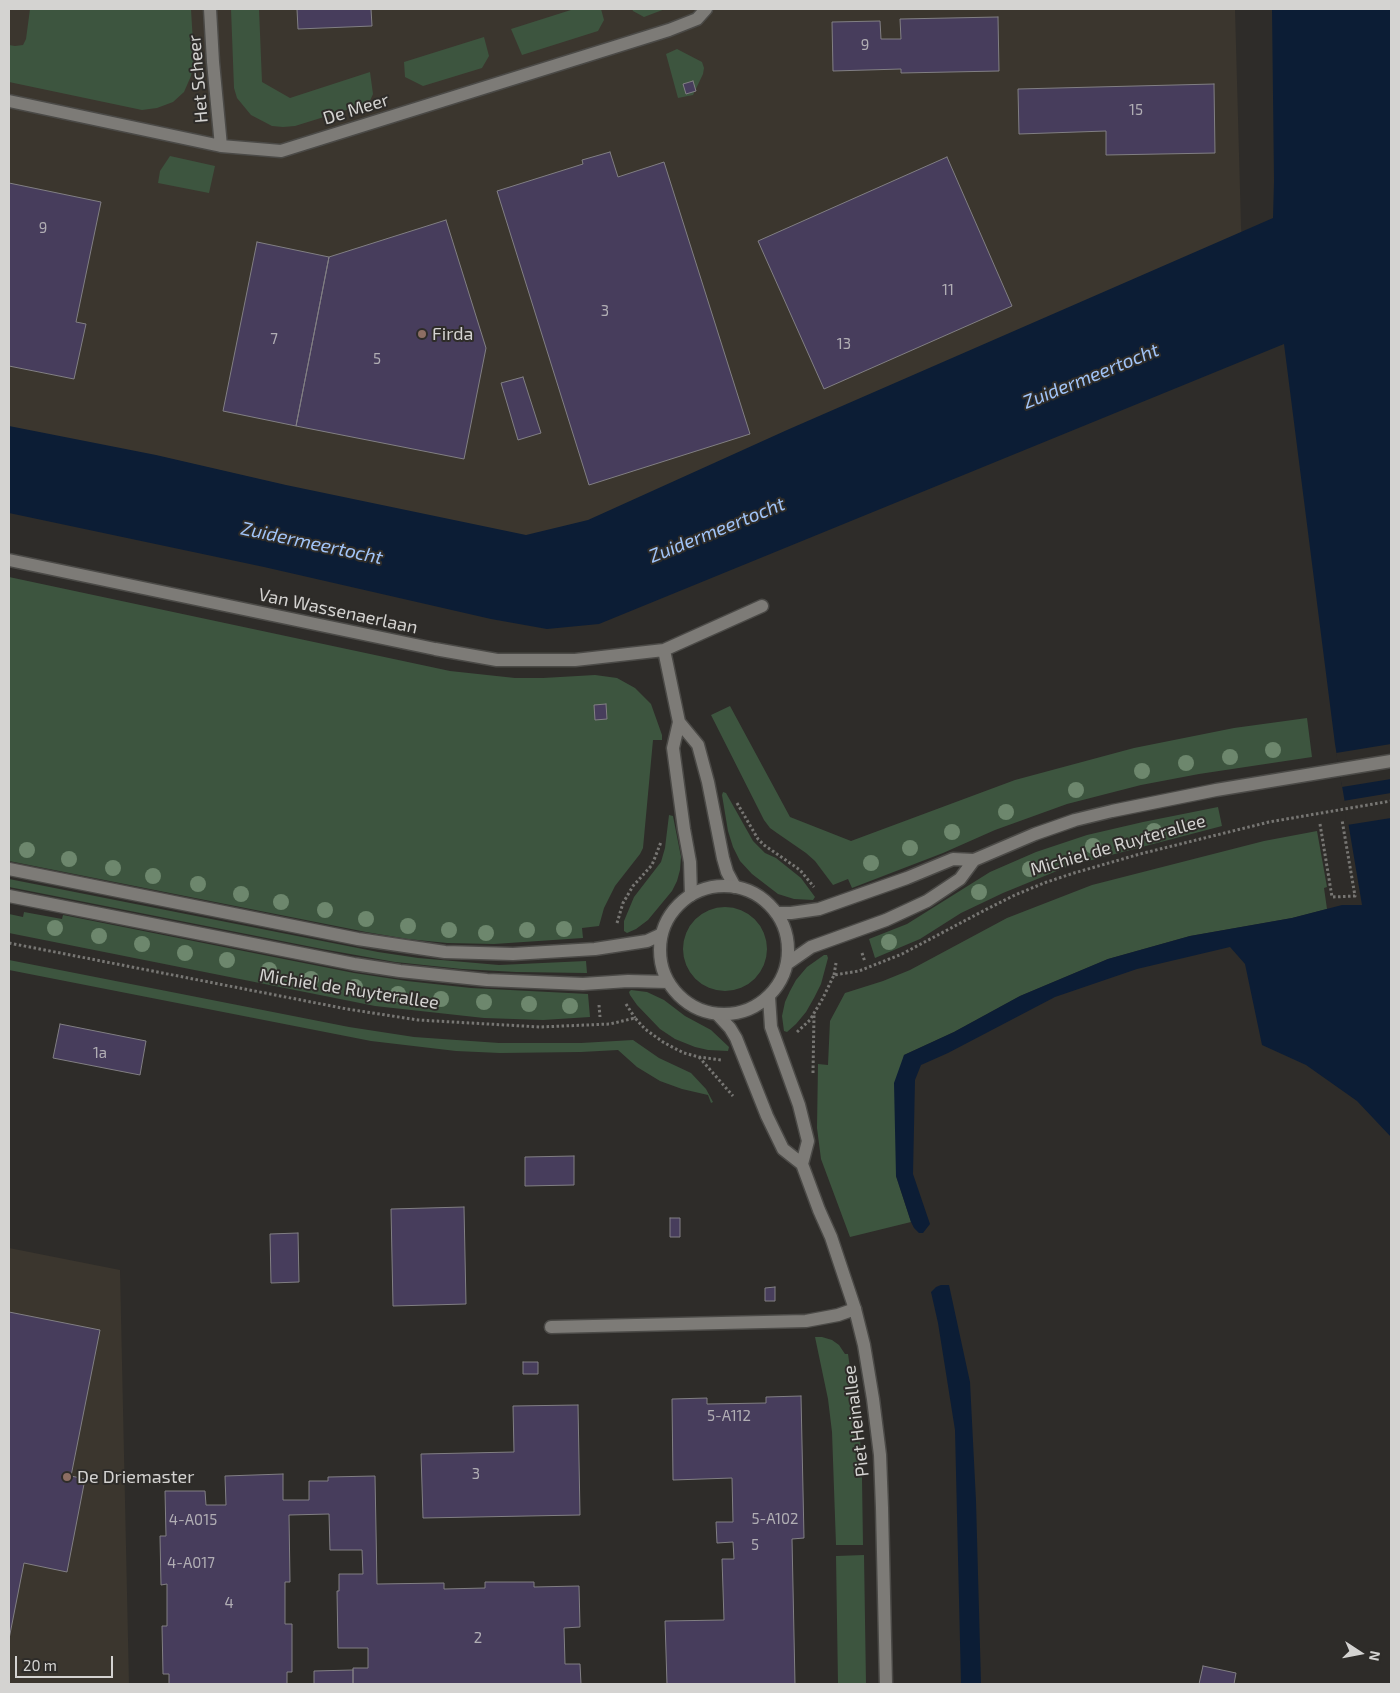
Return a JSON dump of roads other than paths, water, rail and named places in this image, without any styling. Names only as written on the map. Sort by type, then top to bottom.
[{"type":"street","name":"Het Scheer","points":[[210,9],[221,146]]},
{"type":"street","name":"De Meer","points":[[9,101],[221,146],[281,151],[669,30],[690,23],[704,11]]},
{"type":"street","name":"Van Wassenaerlaan","points":[[9,560],[425,647],[497,660],[575,660],[664,650],[762,606]]},
{"type":"street","points":[[664,650],[679,722],[674,748],[690,862],[691,895]]},
{"type":"street","points":[[679,722],[698,745],[710,791],[723,858],[727,872],[735,887]]},
{"type":"street","name":"Michiel de Ruyterallee","points":[[776,913],[820,909],[907,878],[953,859],[974,860],[1035,834],[1102,813],[1391,761]]},
{"type":"street","name":"Michiel de Ruyterallee","points":[[788,962],[811,947],[886,920],[927,901],[960,878],[974,860]]},
{"type":"street","points":[[9,869],[358,940],[436,951],[506,954],[595,949],[647,941],[662,934]]},
{"type":"street","points":[[712,887],[735,887],[755,894],[767,902],[776,913],[785,928],[787,936],[788,962],[781,981],[769,997],[745,1012],[718,1015],[701,1011],[686,1002],[679,997],[668,982],[661,959],[662,934],[672,912],[691,895],[712,887]]},
{"type":"street","name":"Michiel de Ruyterallee","points":[[9,896],[400,972],[487,980],[583,984],[628,980],[668,982]]},
{"type":"street","points":[[718,1015],[736,1038],[767,1116],[783,1149],[802,1164],[808,1141],[798,1105],[771,1027],[769,997]]},
{"type":"street","name":"Piet Heinallee","points":[[802,1164],[818,1210],[831,1237],[864,1345],[880,1455],[886,1684]]},
{"type":"street","points":[[551,1327],[806,1321],[838,1315],[854,1309]]},
{"type":"water","name":"Zuidermeertocht","points":[[1272,9],[1391,9],[1391,1137],[1357,1101],[1306,1065],[1262,1045],[1245,964],[1230,947],[1137,969],[1055,997],[948,1053],[921,1065],[915,1080],[913,1174],[930,1224],[923,1233],[919,1233],[911,1222],[896,1176],[894,1083],[904,1055],[954,1032],[1020,996],[1108,959],[1190,936],[1292,918],[1342,905],[1362,905],[1335,744],[1284,344],[599,624],[547,629],[491,619],[264,567],[9,513],[9,426],[156,455],[286,485],[526,535],[588,520],[787,430],[1273,218]]},
{"type":"water","points":[[941,1285],[949,1285],[970,1382],[976,1501],[981,1684],[961,1684],[955,1430],[938,1323],[931,1292]]},
{"type":"place","name":"Firda","points":[[422,334]]},
{"type":"place","name":"De Driemaster","points":[[67,1477]]}]
